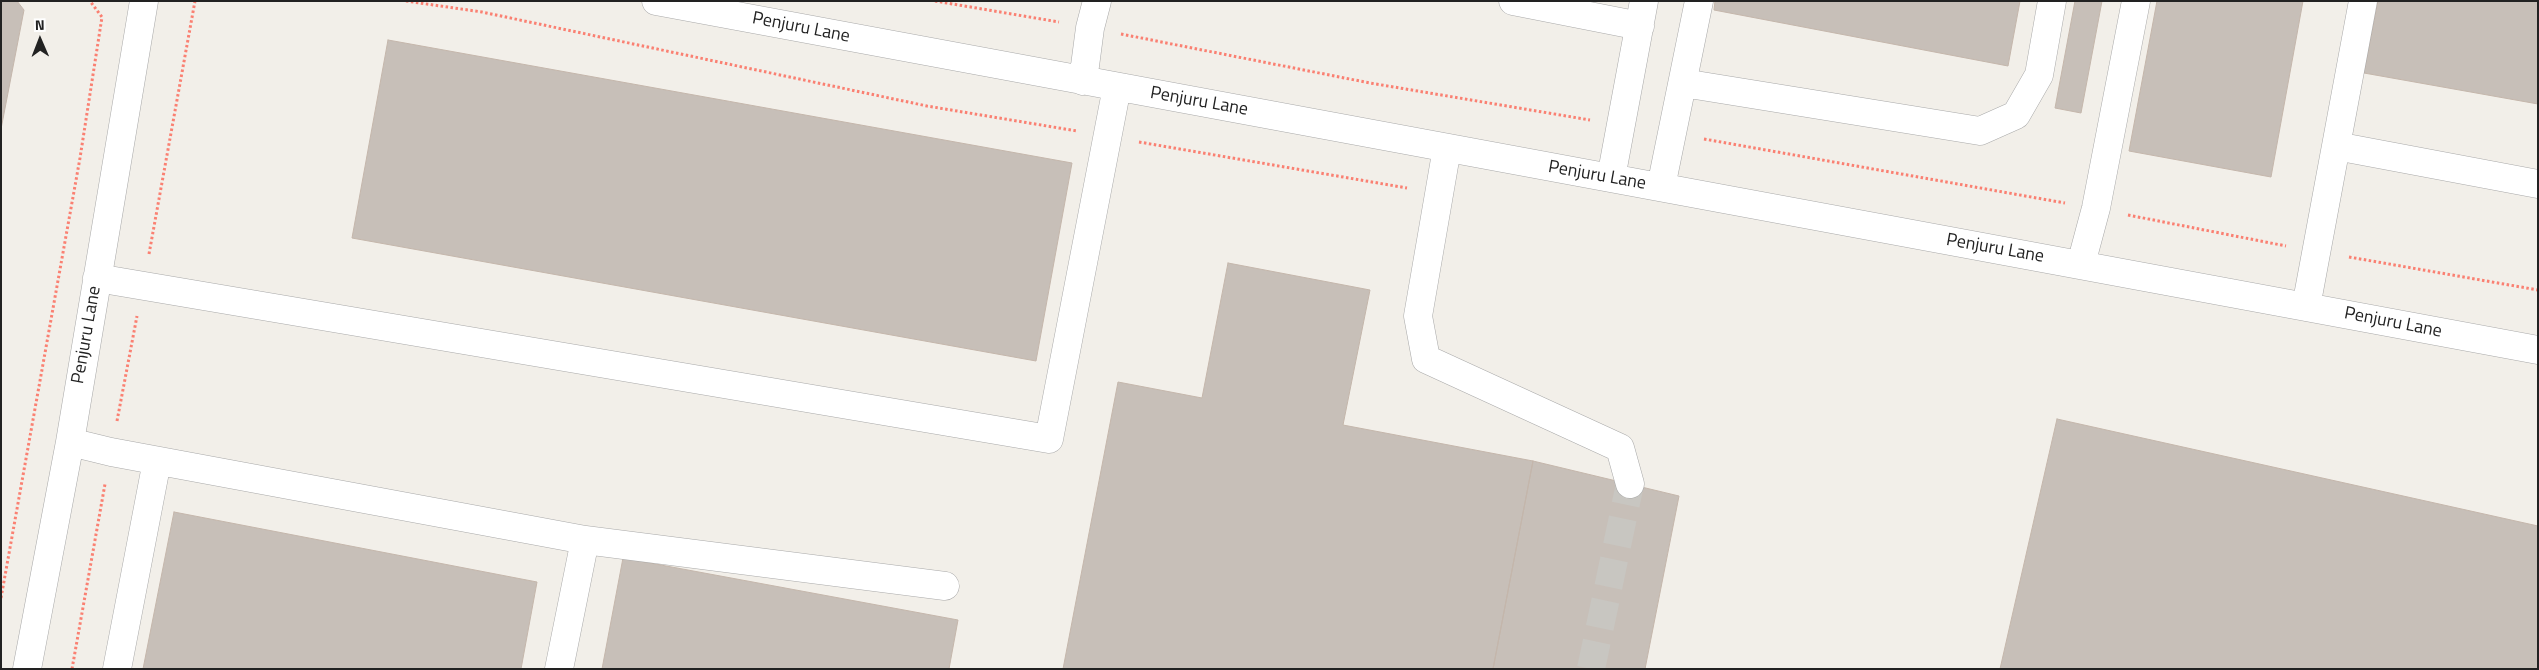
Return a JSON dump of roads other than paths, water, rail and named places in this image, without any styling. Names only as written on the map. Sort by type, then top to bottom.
[{"type":"street","name":"Penjuru Lane","points":[[27,669],[70,442],[144,1]]},
{"type":"street","name":"Penjuru Lane","points":[[656,1],[2538,350]]},
{"type":"street","points":[[1083,81],[1090,28],[1097,1]]},
{"type":"street","points":[[1513,1],[1642,14],[1611,178]]},
{"type":"street","points":[[1661,187],[1699,1]]},
{"type":"street","points":[[1683,83],[1980,132],[2016,115],[2039,75],[2052,1]]},
{"type":"street","points":[[2082,264],[2096,208],[2136,1]]},
{"type":"street","points":[[2306,306],[2363,1]]},
{"type":"street","points":[[97,278],[1049,439],[1117,87]]},
{"type":"street","points":[[2336,146],[2538,184]]},
{"type":"street","points":[[1447,148],[1418,316],[1426,359],[1620,448],[1630,484]]},
{"type":"street","points":[[70,442],[157,461],[586,540],[945,586]]},
{"type":"street","points":[[116,669],[157,461]]},
{"type":"street","points":[[560,669],[586,540]]},
{"type":"tunnel","points":[[1591,669],[1630,484]]}]
